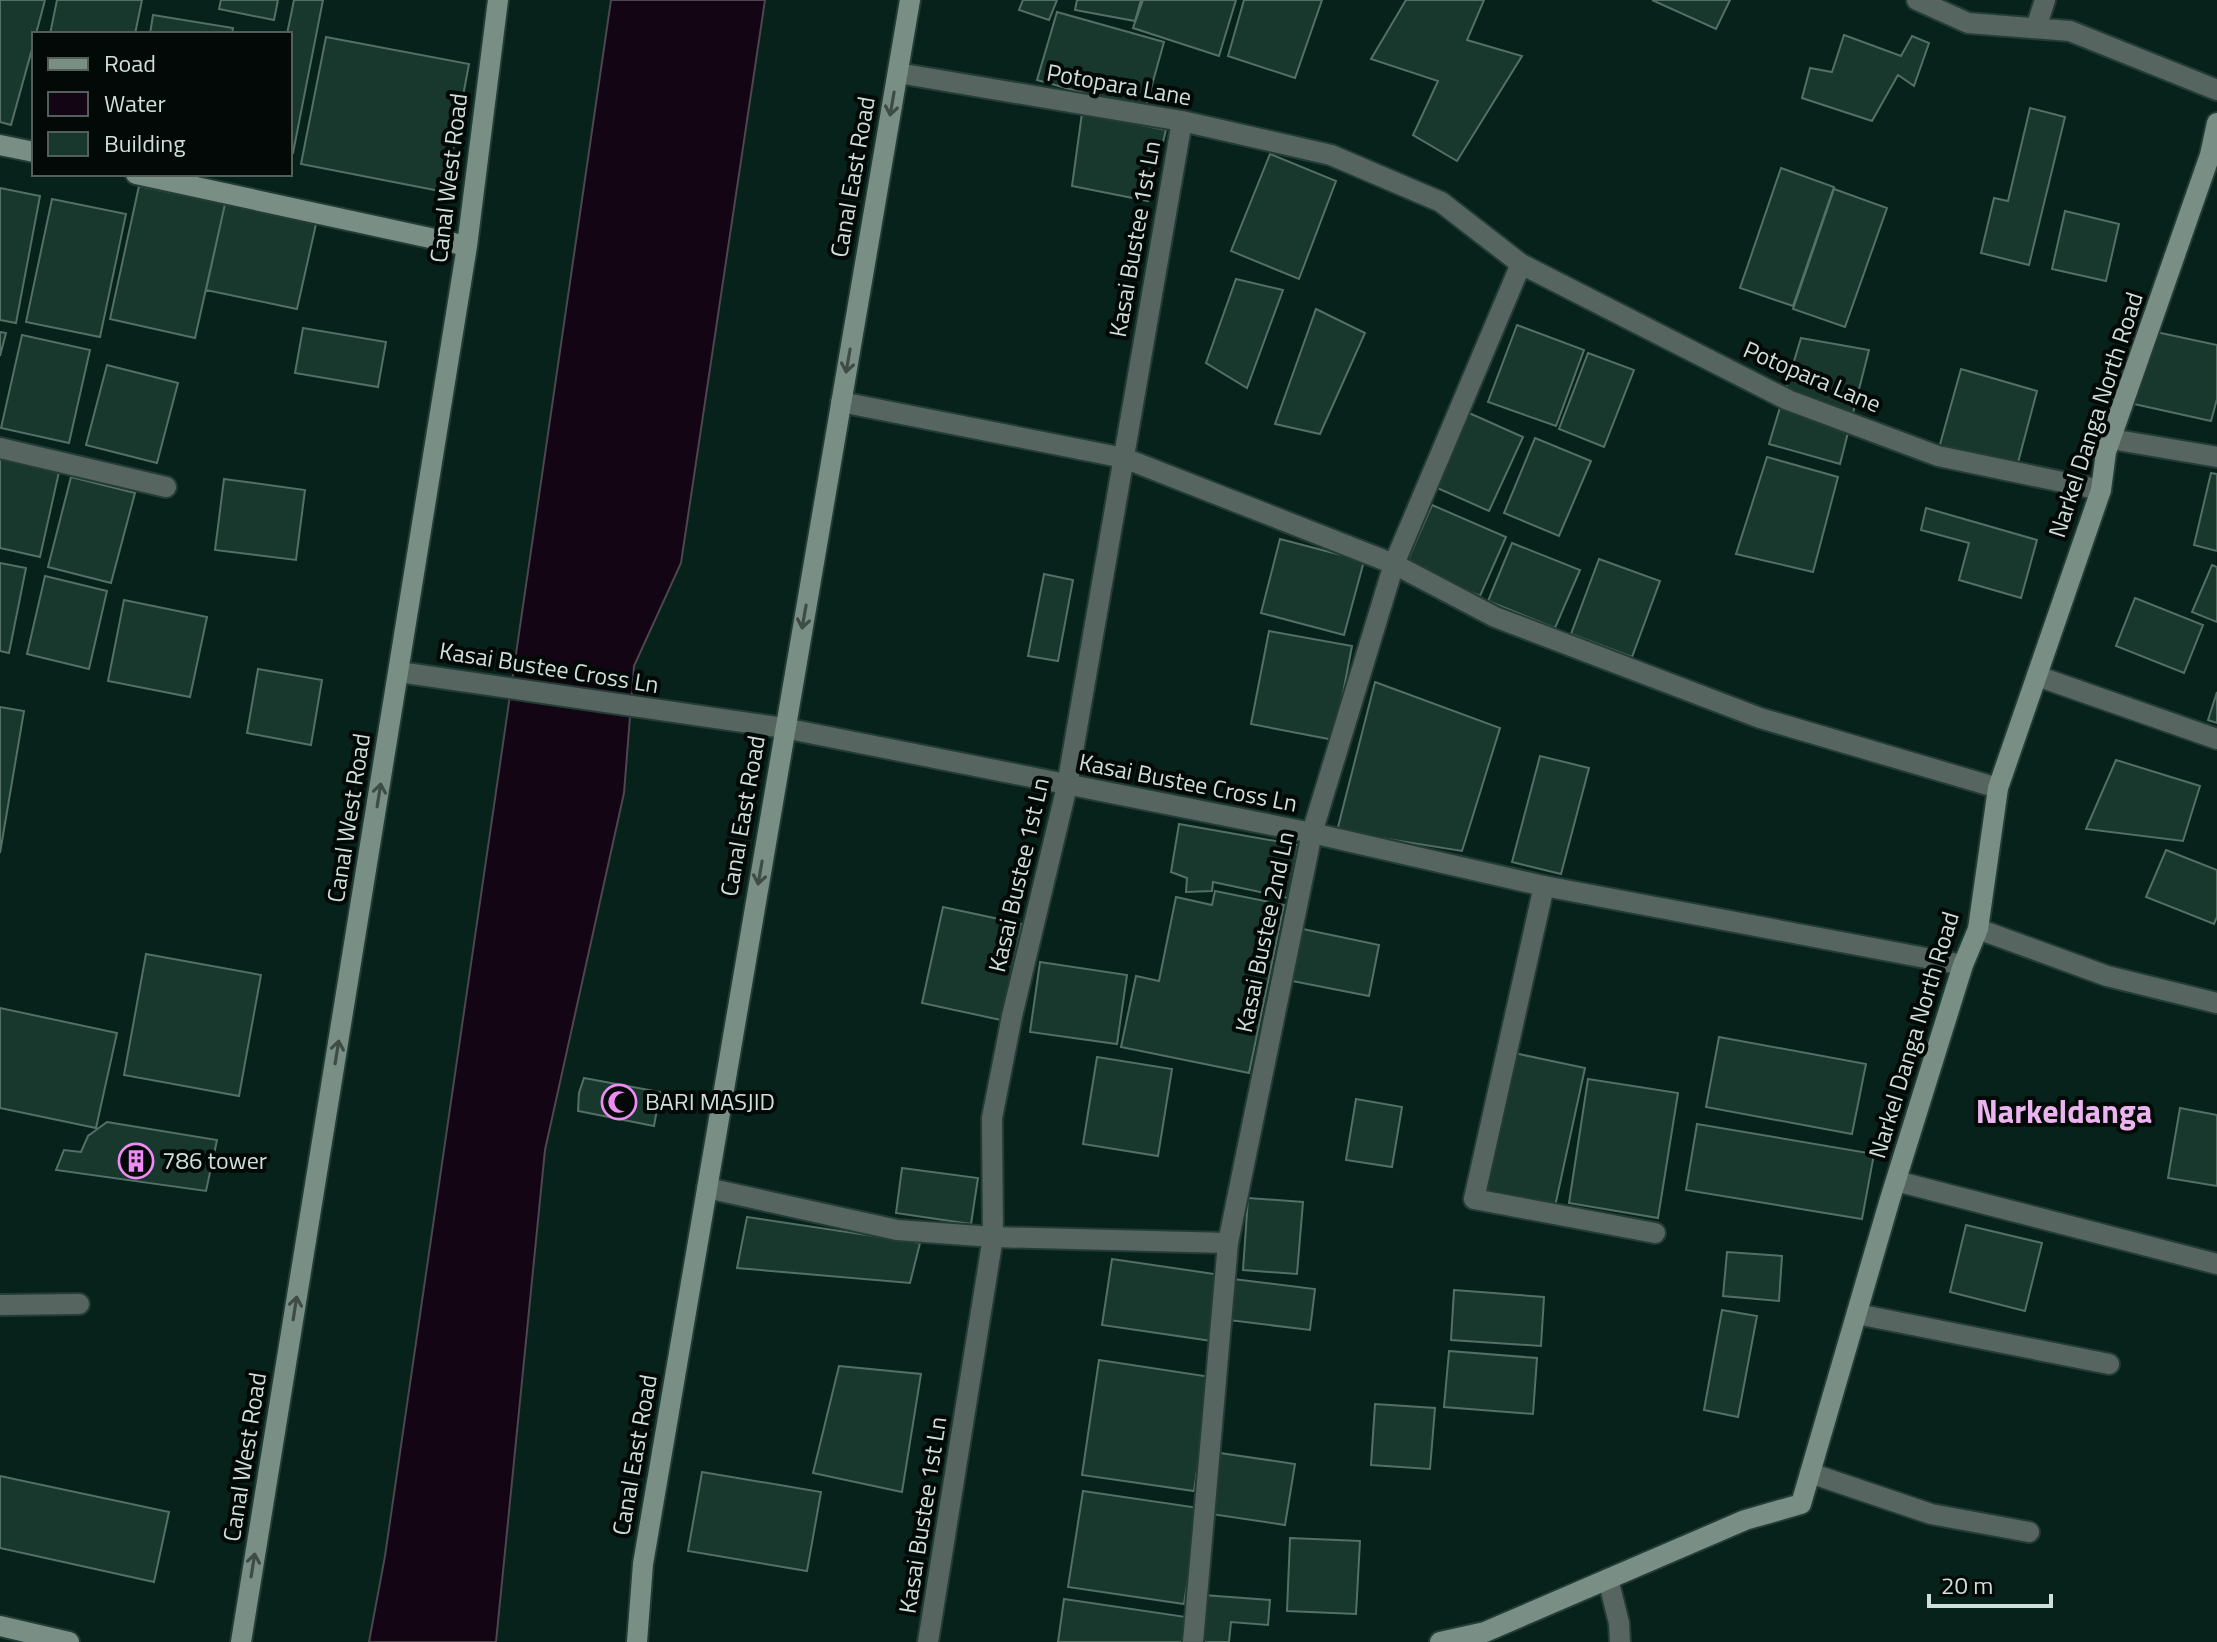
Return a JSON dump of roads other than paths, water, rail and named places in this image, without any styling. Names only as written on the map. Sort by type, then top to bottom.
[{"type":"main road","name":"Canal West Road","points":[[241,1642],[467,246],[498,0]]},
{"type":"main road","name":"Canal East Road","points":[[637,1642],[643,1564],[910,0]]},
{"type":"main road","name":"Narkel Danga North Road","points":[[1440,1642],[1485,1632],[1745,1520],[1801,1504],[1896,1181],[1963,965],[1978,929],[1998,788],[2101,490],[2106,452],[2214,156],[2217,123]]},
{"type":"main road","points":[[0,145],[32,152]]},
{"type":"main road","points":[[145,176],[467,246]]},
{"type":"main road","points":[[0,1626],[69,1642]]},
{"type":"street","points":[[1917,0],[1968,23],[2070,31],[2217,90]]},
{"type":"street","points":[[2036,28],[2045,0]]},
{"type":"street","name":"Potopara Lane","points":[[898,73],[1182,121],[1331,155],[1441,202],[1521,264],[1788,400],[1938,456],[2101,490]]},
{"type":"street","name":"Kasai Bustee 1st Ln","points":[[928,1642],[993,1237],[992,1118],[1012,1016],[1067,786],[1182,121]]},
{"type":"street","name":"Kasai Bustee 2nd Ln","points":[[1193,1642],[1228,1243],[1312,833],[1394,564],[1521,264]]},
{"type":"street","points":[[841,402],[1124,458],[1394,564],[1495,617],[1760,718],[1998,788]]},
{"type":"street","points":[[2111,439],[2217,457]]},
{"type":"street","points":[[0,448],[166,487]]},
{"type":"street","name":"Kasai Bustee Cross Ln","points":[[399,672],[784,728],[1312,833],[1544,886],[1963,965]]},
{"type":"street","points":[[2037,676],[2217,739]]},
{"type":"street","points":[[1544,886],[1474,1199],[1655,1233]]},
{"type":"street","points":[[1978,929],[2107,976],[2217,1003]]},
{"type":"street","points":[[1896,1181],[2217,1264]]},
{"type":"street","points":[[707,1188],[897,1230],[993,1237],[1228,1243]]},
{"type":"street","points":[[0,1305],[79,1304]]},
{"type":"street","points":[[1857,1314],[2109,1364]]},
{"type":"street","points":[[1810,1473],[1931,1514],[2029,1532]]},
{"type":"street","points":[[1608,1579],[1619,1623],[1620,1642]]},
{"type":"water","points":[[611,0],[765,0],[681,563],[634,666],[624,793],[545,1150],[496,1642],[369,1642],[385,1556]]},
{"type":"place","name":"BARI MASJID","points":[[619,1102]]},
{"type":"place","name":"786 tower","points":[[136,1161]]},
{"type":"district","name":"Narkeldanga","points":[[2064,1112]]}]
